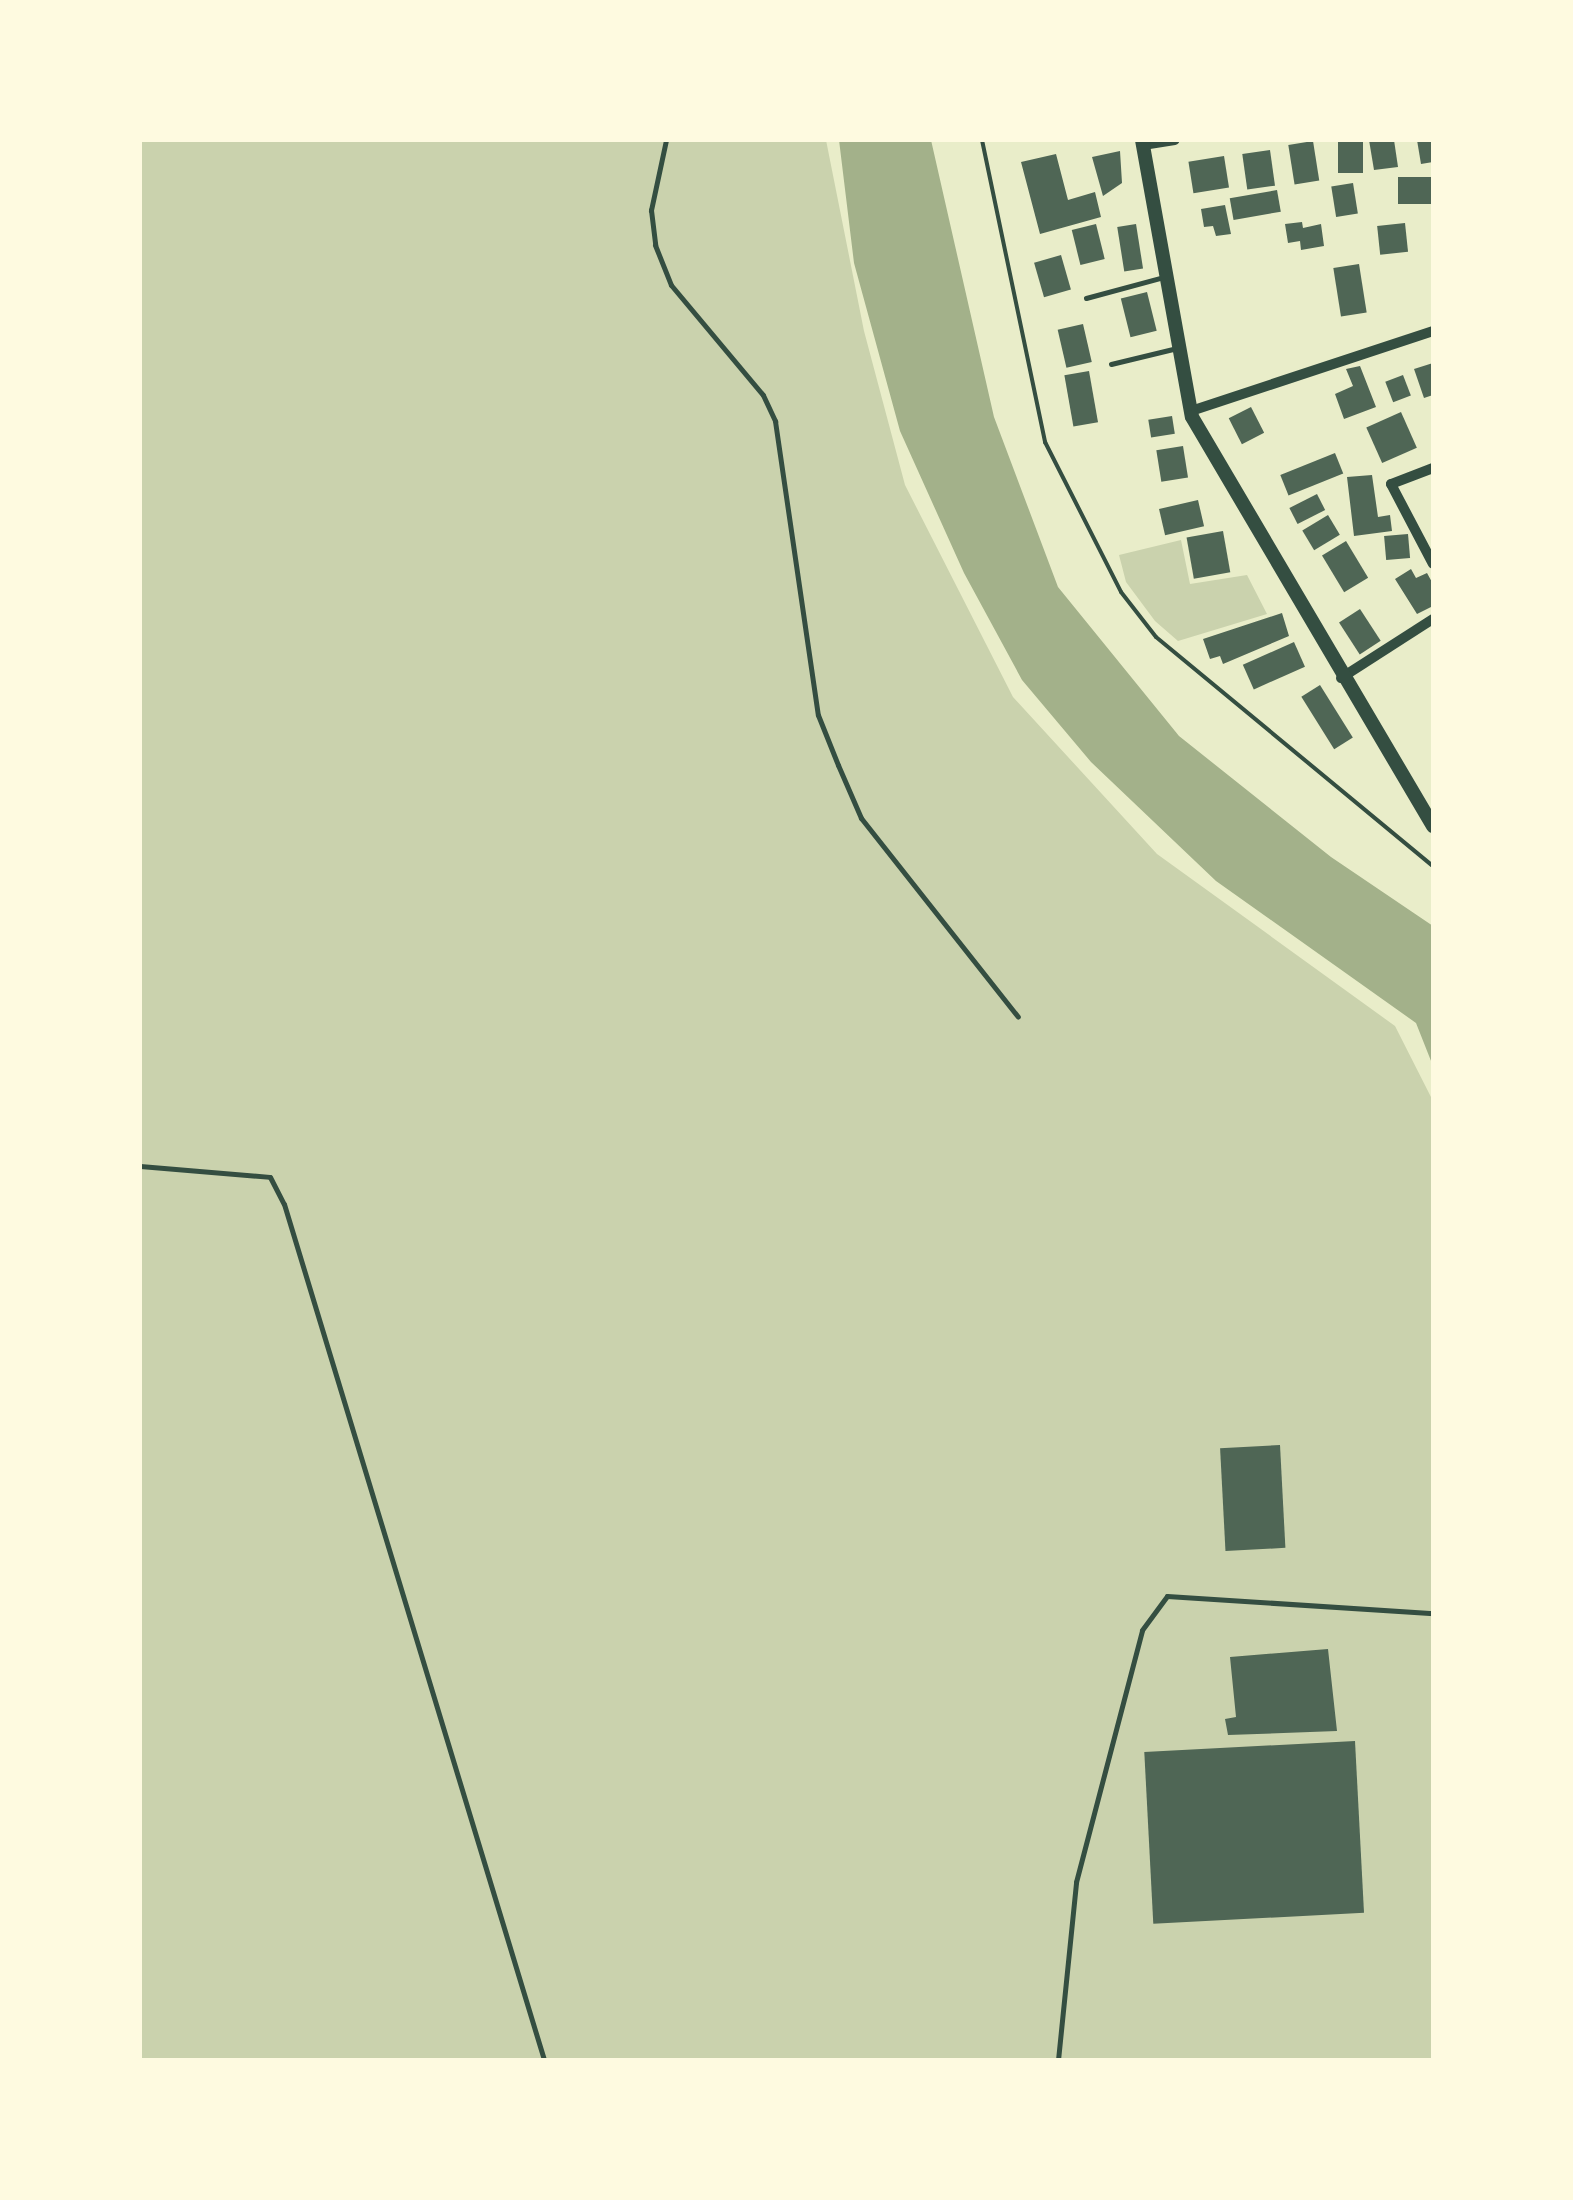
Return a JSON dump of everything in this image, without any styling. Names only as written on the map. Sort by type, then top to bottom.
[{"type":"street","points":[[1175,140],[1143,143],[1191,411],[1341,678],[1433,826]]},
{"type":"street","points":[[1191,411],[1433,331]]},
{"type":"street","points":[[1433,468],[1391,484],[1433,564]]},
{"type":"street","points":[[1341,678],[1433,619]]},
{"type":"lane","points":[[666,140],[650,210],[655,245],[671,286],[762,395],[775,421],[818,716],[861,818],[1018,1017]]},
{"type":"lane","points":[[1086,298],[1167,277]]},
{"type":"lane","points":[[1111,364],[1180,348]]},
{"type":"lane","points":[[140,1166],[270,1177],[284,1204],[544,2060]]},
{"type":"lane","points":[[1058,2060],[1076,1882],[1142,1630],[1167,1596],[1433,1613]]},
{"type":"path","points":[[982,140],[1045,442],[1121,592],[1181,658],[1433,866]]},
{"type":"shaded area","points":[[140,140],[826,140],[864,331],[905,485],[1013,697],[1157,854],[1395,1026],[1433,1101],[1433,2060],[140,2060]]},
{"type":"shaded area","points":[[839,140],[931,140],[994,417],[1058,587],[1179,736],[1331,857],[1433,926],[1433,1066],[1416,1023],[1216,881],[1091,762],[1022,680],[964,573],[900,431],[854,263]]},
{"type":"shaded area","points":[[1181,540],[1190,584],[1247,575],[1267,614],[1178,641],[1155,621],[1126,582],[1119,555]]},
{"type":"building","points":[[1338,140],[1363,140],[1363,173],[1338,173]]},
{"type":"building","points":[[1369,140],[1394,140],[1398,167],[1374,170]]},
{"type":"building","points":[[1417,140],[1433,140],[1433,162],[1421,164]]},
{"type":"building","points":[[1313,141],[1319,181],[1295,184],[1288,145]]},
{"type":"building","points":[[1270,150],[1275,186],[1247,190],[1242,154]]},
{"type":"building","points":[[1120,151],[1122,183],[1103,196],[1092,157]]},
{"type":"building","points":[[1056,154],[1068,200],[1095,192],[1101,217],[1040,234],[1021,162]]},
{"type":"building","points":[[1224,156],[1229,188],[1193,193],[1188,162]]},
{"type":"building","points":[[1398,177],[1433,177],[1433,204],[1398,204]]},
{"type":"building","points":[[1353,183],[1358,214],[1336,217],[1331,186]]},
{"type":"building","points":[[1277,190],[1281,212],[1234,220],[1230,198]]},
{"type":"building","points":[[1225,205],[1231,234],[1216,236],[1213,226],[1204,227],[1201,209]]},
{"type":"building","points":[[1302,222],[1303,228],[1321,224],[1324,246],[1301,250],[1300,241],[1288,243],[1285,224]]},
{"type":"building","points":[[1405,223],[1408,252],[1380,255],[1377,226]]},
{"type":"building","points":[[1096,224],[1105,259],[1080,265],[1072,230]]},
{"type":"building","points":[[1136,224],[1143,268],[1124,271],[1117,227]]},
{"type":"building","points":[[1061,255],[1071,290],[1044,297],[1034,263]]},
{"type":"building","points":[[1359,264],[1367,312],[1341,316],[1333,268]]},
{"type":"building","points":[[1147,292],[1157,331],[1130,337],[1121,299]]},
{"type":"building","points":[[1083,324],[1092,362],[1066,368],[1058,330]]},
{"type":"building","points":[[1433,363],[1433,395],[1424,398],[1414,369]]},
{"type":"building","points":[[1360,366],[1376,407],[1344,419],[1335,394],[1353,386],[1346,369]]},
{"type":"building","points":[[1089,371],[1098,422],[1073,427],[1064,375]]},
{"type":"building","points":[[1403,375],[1411,396],[1393,402],[1385,382]]},
{"type":"building","points":[[1251,407],[1264,433],[1242,444],[1229,418]]},
{"type":"building","points":[[1401,412],[1417,448],[1382,463],[1366,427]]},
{"type":"building","points":[[1172,416],[1175,434],[1151,438],[1148,420]]},
{"type":"building","points":[[1183,446],[1188,478],[1161,482],[1156,450]]},
{"type":"building","points":[[1335,453],[1343,473],[1289,495],[1280,475]]},
{"type":"building","points":[[1372,475],[1378,517],[1390,515],[1392,531],[1354,536],[1347,477]]},
{"type":"building","points":[[1317,494],[1325,510],[1298,524],[1289,508]]},
{"type":"building","points":[[1198,500],[1204,526],[1165,535],[1159,509]]},
{"type":"building","points":[[1328,515],[1340,535],[1314,550],[1302,530]]},
{"type":"building","points":[[1223,531],[1230,572],[1194,579],[1187,537]]},
{"type":"building","points":[[1408,534],[1410,558],[1386,560],[1384,536]]},
{"type":"building","points":[[1346,541],[1368,578],[1344,592],[1322,555]]},
{"type":"building","points":[[1411,569],[1416,578],[1427,573],[1433,584],[1433,606],[1417,614],[1395,579]]},
{"type":"building","points":[[1360,609],[1381,641],[1360,654],[1339,623]]},
{"type":"building","points":[[1282,613],[1289,636],[1223,664],[1220,656],[1210,659],[1203,639]]},
{"type":"building","points":[[1294,642],[1305,667],[1254,689],[1243,665]]},
{"type":"building","points":[[1320,685],[1353,738],[1334,749],[1301,697]]},
{"type":"building","points":[[1280,1445],[1285,1548],[1225,1551],[1220,1448]]},
{"type":"building","points":[[1328,1649],[1337,1731],[1228,1735],[1225,1719],[1236,1717],[1230,1657]]},
{"type":"building","points":[[1355,1741],[1364,1913],[1153,1924],[1144,1752]]}]
